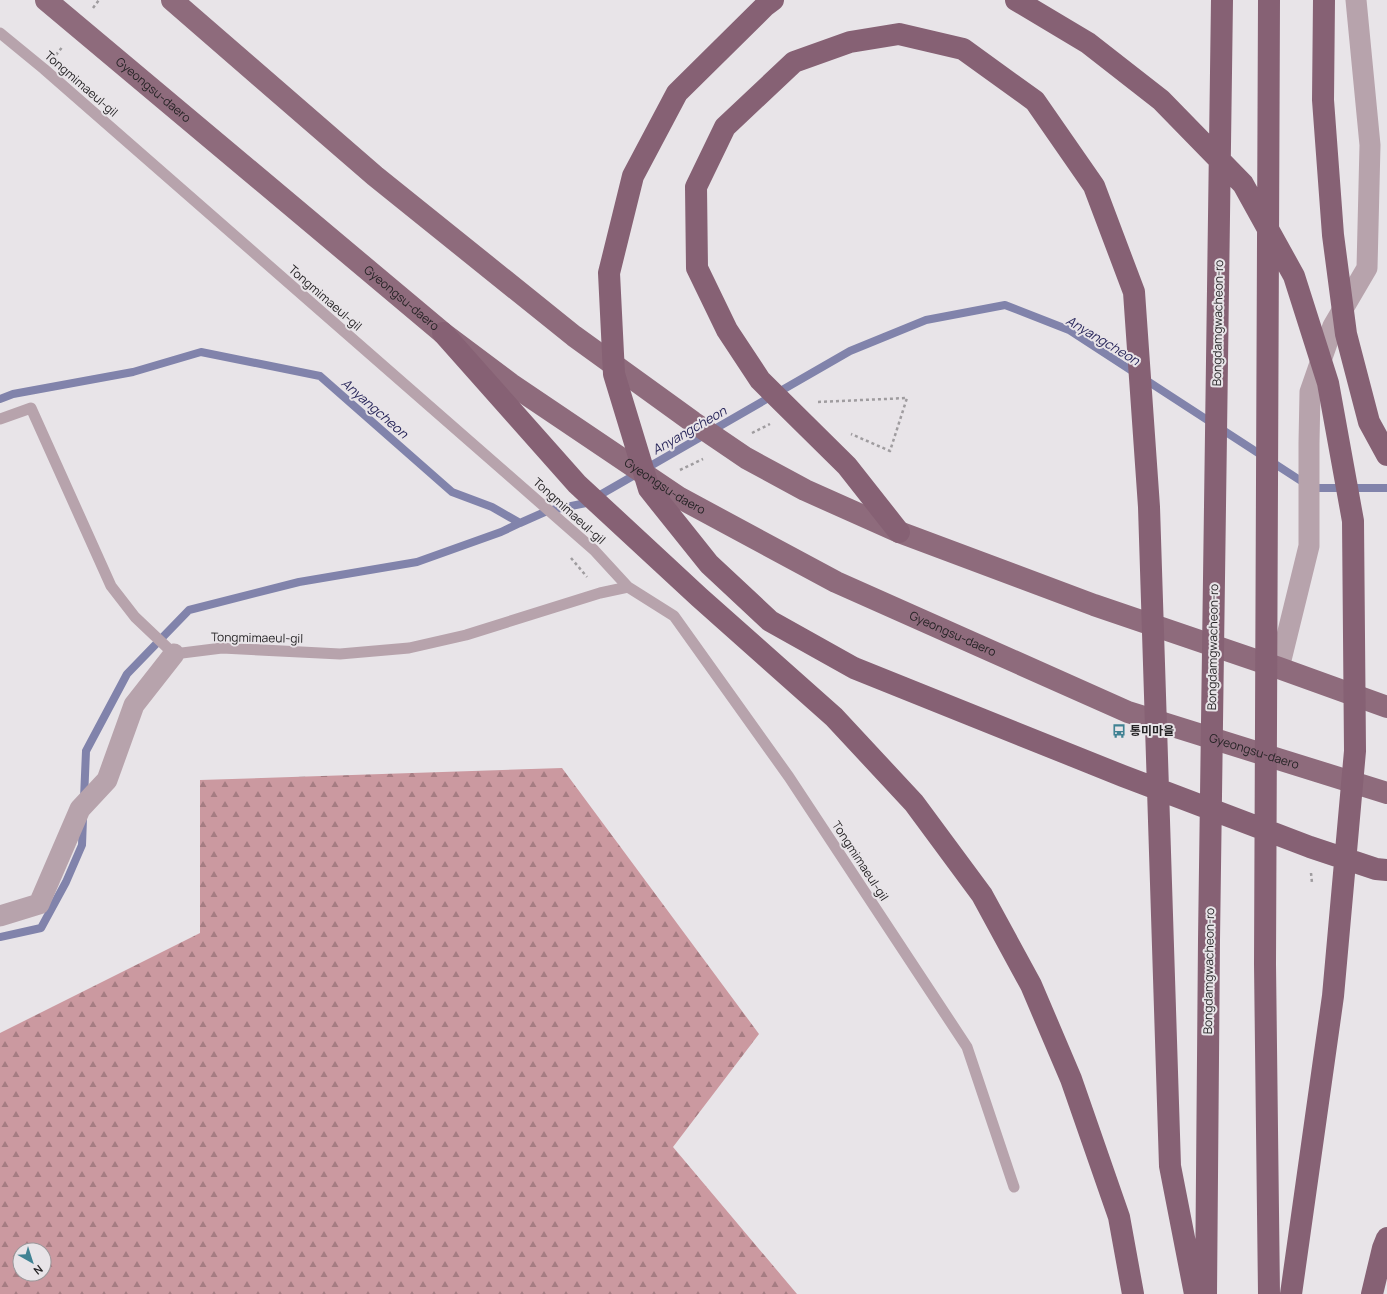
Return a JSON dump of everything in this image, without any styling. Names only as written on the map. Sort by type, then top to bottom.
[{"type":"highway","points":[[1016,0],[1088,43],[1161,100],[1244,184],[1294,276],[1328,384],[1353,520],[1355,751],[1333,996],[1291,1294]]},
{"type":"highway","name":"Bongdamgwacheon-ro","points":[[1206,1294],[1209,940],[1222,0]]},
{"type":"highway","points":[[1269,0],[1265,964],[1269,1294]]},
{"type":"highway","points":[[1324,0],[1322,100],[1333,235],[1346,334],[1370,422],[1387,455]]},
{"type":"highway","points":[[769,3],[677,93],[633,176],[609,273],[614,374],[649,489],[709,564],[770,621],[854,668],[1027,739],[1310,847],[1376,869],[1387,870]]},
{"type":"highway","points":[[899,532],[847,466],[760,380],[727,330],[697,268],[696,187],[725,128],[794,62],[850,42],[899,34],[963,49],[1035,102],[1094,186],[1134,292],[1149,507],[1170,1166],[1194,1294]]},
{"type":"highway","points":[[443,333],[577,484],[834,717],[914,802],[982,895],[1031,986],[1071,1079],[1119,1217],[1133,1294]]},
{"type":"highway","points":[[1372,1294],[1383,1248],[1387,1238]]},
{"type":"main road","name":"Gyeongsu-daero","points":[[46,0],[443,333],[511,384],[680,498],[836,582],[1128,712],[1387,793]]},
{"type":"main road","points":[[172,0],[375,176],[574,336],[693,422],[746,458],[805,490],[899,532],[1094,605],[1387,706]]},
{"type":"street","points":[[1279,668],[1310,546],[1310,392],[1333,326],[1367,268],[1370,145],[1356,0]]},
{"type":"street","points":[[0,916],[39,904],[80,809],[107,780],[134,705],[174,654]]},
{"type":"lane","name":"Tongmimaeul-gil","points":[[0,33],[44,69],[594,550],[628,587],[674,616],[789,777],[967,1047],[1014,1187]]},
{"type":"lane","points":[[0,419],[31,408],[111,586],[135,617],[174,654]]},
{"type":"lane","name":"Tongmimaeul-gil","points":[[174,654],[222,648],[340,654],[409,648],[466,635],[600,593],[628,587]]},
{"type":"green space","points":[[562,768],[759,1034],[673,1147],[797,1294],[0,1294],[0,1033],[200,933],[200,780]]},
{"type":"waterway","name":"Anyangcheon","points":[[0,399],[13,394],[133,372],[201,352],[320,376],[452,492],[492,507],[520,523],[547,511],[586,503],[850,351],[926,320],[1005,305],[1069,330],[1312,488],[1387,488]]},
{"type":"waterway","points":[[84,799],[86,751],[127,674],[189,610],[299,582],[417,562],[501,532],[520,523]]},
{"type":"waterway","points":[[0,937],[41,928],[66,882],[82,845],[83,818]]},
{"type":"place","name":"통미마을","points":[[1119,731]]}]
